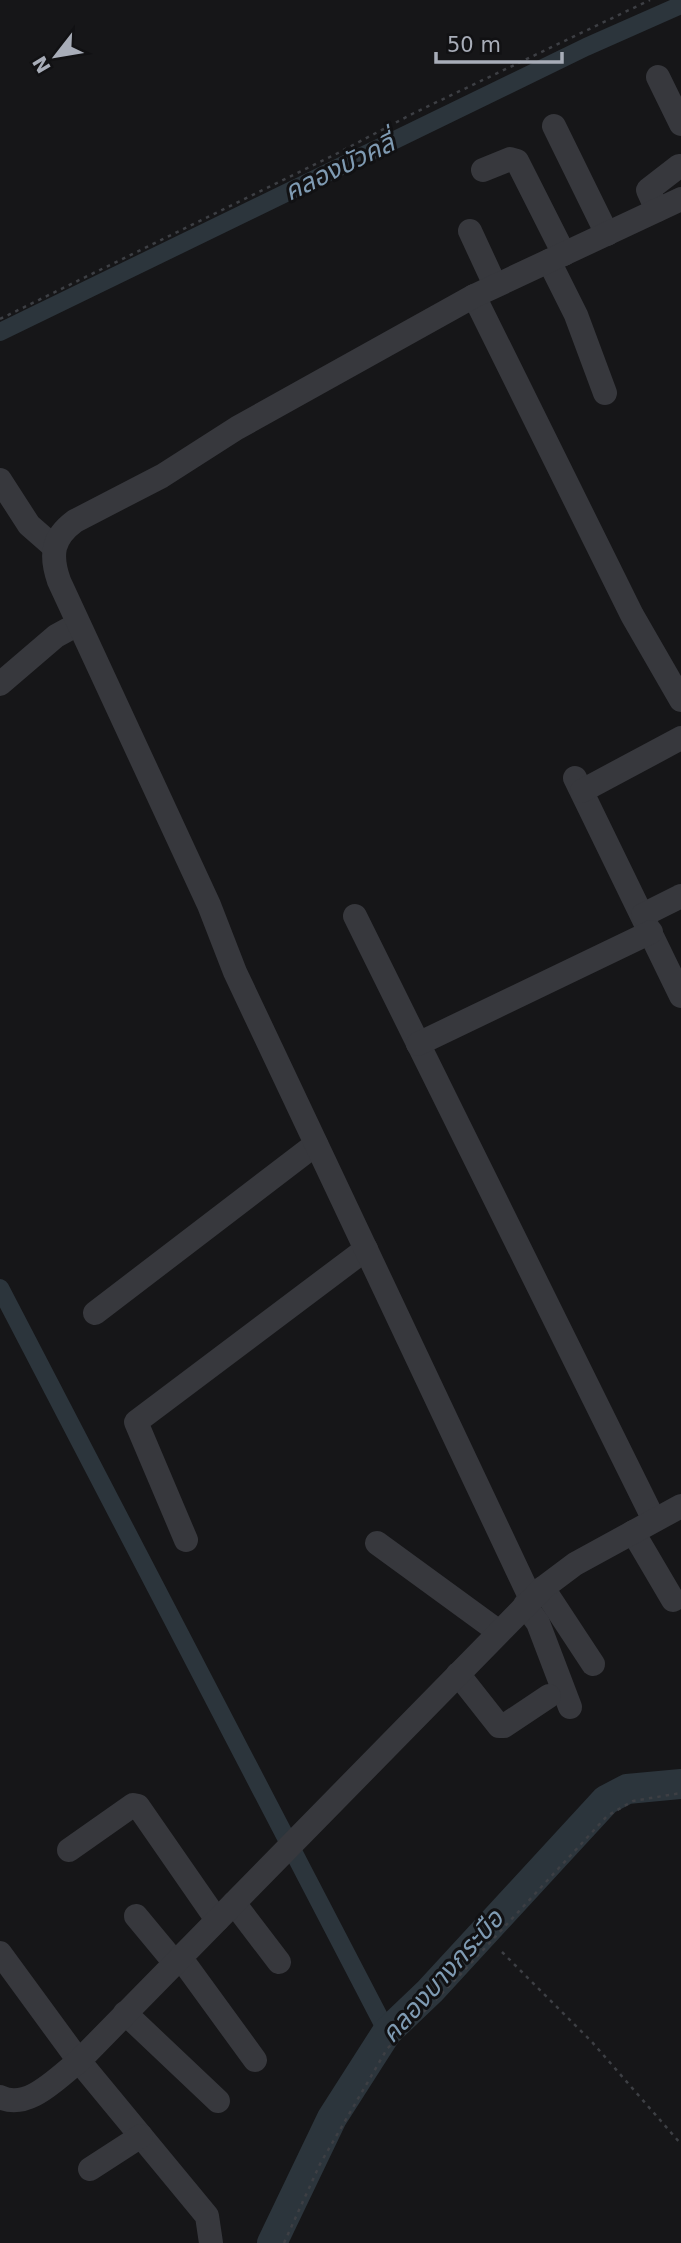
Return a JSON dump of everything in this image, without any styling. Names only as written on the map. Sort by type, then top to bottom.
[{"type":"street","points":[[657,77],[681,124]]},
{"type":"street","points":[[554,126],[607,234]]},
{"type":"street","points":[[483,170],[510,159],[520,165],[605,393]]},
{"type":"street","points":[[657,210],[648,190],[679,166]]},
{"type":"street","points":[[458,1674],[499,1727],[559,1702],[533,1597],[316,1144],[78,624],[56,573],[53,546],[64,529],[75,521],[162,477],[237,428],[484,290],[681,199]]},
{"type":"street","points":[[470,230],[484,290],[632,615],[681,700]]},
{"type":"street","points":[[0,480],[29,525],[53,546]]},
{"type":"street","points":[[0,684],[56,636],[78,624]]},
{"type":"street","points":[[681,738],[578,785],[681,996]]},
{"type":"street","points":[[418,1044],[647,924],[681,896]]},
{"type":"street","points":[[355,916],[418,1044],[643,1526],[673,1600]]},
{"type":"street","points":[[95,1313],[316,1144]]},
{"type":"street","points":[[186,1540],[136,1422],[366,1250]]},
{"type":"street","points":[[0,2097],[8,2101],[30,2098],[79,2061],[533,1597],[575,1564],[681,1506]]},
{"type":"street","points":[[377,1543],[499,1632]]},
{"type":"street","points":[[533,1597],[593,1664]]},
{"type":"street","points":[[69,1850],[133,1805],[138,1806],[225,1911],[279,1962]]},
{"type":"street","points":[[136,1916],[178,1960],[256,2060]]},
{"type":"street","points":[[0,1953],[79,2061],[111,2095],[207,2216],[211,2243]]},
{"type":"street","points":[[125,2013],[218,2101]]},
{"type":"street","points":[[90,2169],[141,2136]]},
{"type":"path","points":[[0,319],[336,154],[425,107],[650,0]]},
{"type":"path","points":[[284,2243],[326,2153],[387,2049],[460,1975],[607,1816],[633,1801],[681,1793]]},
{"type":"path","points":[[502,1952],[593,2042],[681,2144]]},
{"type":"waterway","name":"คลองบัวคลี่","points":[[0,332],[586,47],[681,5]]},
{"type":"waterway","points":[[0,1288],[387,2032]]},
{"type":"waterway","name":"คลองบางกระบือ","points":[[272,2243],[332,2118],[387,2032],[430,1991],[606,1800],[627,1789],[681,1784]]}]
